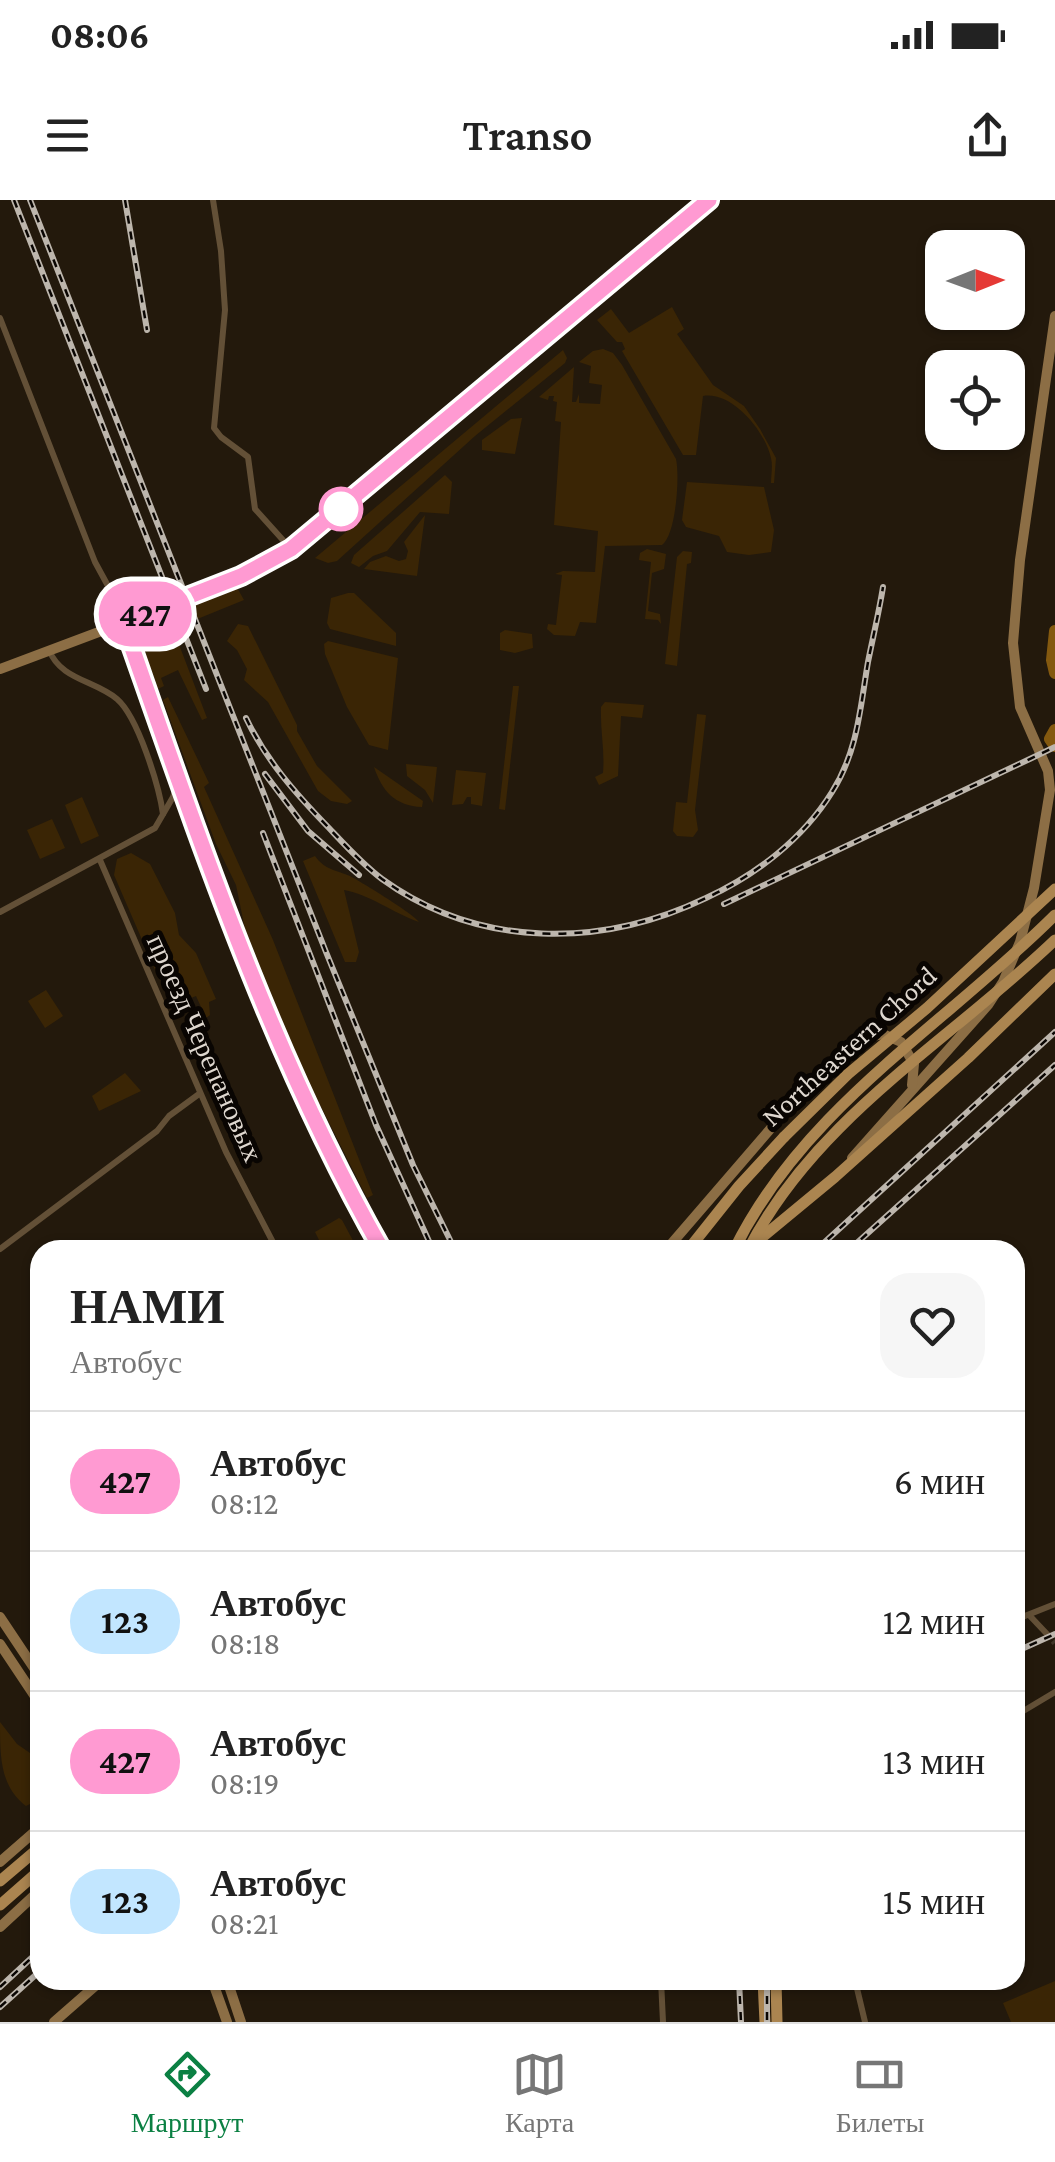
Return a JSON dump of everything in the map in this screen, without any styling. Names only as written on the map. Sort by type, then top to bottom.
[{"type":"main road","name":"Northeastern Chord","points":[[696,1240],[784,1137],[848,1074],[928,1008],[1055,889]]},
{"type":"main road","name":"Northeastern Chord","points":[[739,1240],[780,1173],[826,1119],[1016,954],[1055,915]]},
{"type":"main road","name":"Northeastern Chord","points":[[754,1240],[792,1178],[836,1129],[1055,940]]},
{"type":"main road","name":"Northeastern Chord","points":[[760,1240],[846,1168],[1055,974]]},
{"type":"main road","points":[[0,1881],[30,1856]]},
{"type":"main road","points":[[0,1905],[30,1879]]},
{"type":"main road","points":[[763,1990],[765,2022]]},
{"type":"main road","points":[[776,1990],[777,2022]]},
{"type":"street","points":[[212,200],[221,251],[224,307],[214,428],[248,457],[256,509],[291,549]]},
{"type":"street","points":[[200,593],[256,570],[291,549],[709,200]]},
{"type":"street","points":[[846,1168],[859,1147],[970,1029],[1003,982],[1020,942],[1034,888],[1048,802],[1048,771],[1020,707],[1014,643],[1020,560],[1055,316]]},
{"type":"street","points":[[0,318],[95,562],[116,600],[274,1030],[377,1240]]},
{"type":"street","points":[[0,669],[168,606]]},
{"type":"street","points":[[49,650],[60,669],[110,694],[124,706],[134,724],[163,815]]},
{"type":"street","points":[[0,912],[156,828],[179,778]]},
{"type":"street","name":"проезд Черепановых","points":[[100,860],[240,1183],[271,1240]]},
{"type":"street","points":[[675,1240],[810,1083],[858,1038],[883,1034],[906,1046],[914,1071],[906,1095]]},
{"type":"street","points":[[0,1248],[157,1132],[169,1116],[200,1094]]},
{"type":"street","points":[[1025,1617],[1055,1604]]},
{"type":"street","points":[[1030,1616],[1048,1634]]},
{"type":"street","points":[[0,1617],[30,1654]]},
{"type":"street","points":[[0,1644],[30,1689]]},
{"type":"street","points":[[1025,1710],[1055,1692]]},
{"type":"street","points":[[0,1862],[30,1836]]},
{"type":"street","points":[[0,1927],[30,1899]]},
{"type":"street","points":[[54,2022],[91,1990]]},
{"type":"street","points":[[216,1990],[227,2022]]},
{"type":"street","points":[[230,1990],[241,2022]]},
{"type":"street","points":[[661,1990],[664,2022]]},
{"type":"street","points":[[857,1990],[865,2022]]},
{"type":"shaded area","points":[[672,307],[684,329],[677,334],[713,385],[744,406],[760,429],[776,458],[774,483],[772,461],[762,436],[736,406],[714,396],[703,396],[696,455],[683,455],[622,351],[622,342],[617,342],[597,320],[611,309],[629,333]]},
{"type":"shaded area","points":[[563,350],[565,363],[475,436],[337,561],[328,563],[315,558]]},
{"type":"shaded area","points":[[593,351],[613,353],[622,365],[676,459],[674,518],[662,545],[605,546],[596,623],[580,622],[575,636],[554,635],[547,629],[548,624],[556,625],[562,575],[555,574],[595,572],[598,531],[554,525],[561,422],[555,421],[554,396],[548,400],[539,397],[574,367],[572,402],[576,402],[579,394],[579,403],[600,404],[602,385],[589,383],[591,366],[579,362]]},
{"type":"shaded area","points":[[522,418],[515,454],[482,450],[482,440],[511,419]]},
{"type":"shaded area","points":[[445,475],[452,482],[449,514],[420,512],[387,551],[359,567],[351,563],[354,555]]},
{"type":"shaded area","points":[[687,482],[764,487],[774,530],[771,552],[727,552],[719,536],[686,527],[682,520]]},
{"type":"shaded area","points":[[425,515],[417,576],[364,569],[386,556],[399,561],[406,559],[404,542]]},
{"type":"shaded area","points":[[647,549],[666,554],[664,569],[652,573],[648,611],[660,614],[661,624],[645,619],[651,562],[639,560],[640,553]]},
{"type":"shaded area","points":[[683,551],[692,552],[691,563],[687,564],[677,666],[665,664],[677,557]]},
{"type":"shaded area","points":[[235,584],[244,600],[141,642],[137,626],[145,620],[208,599]]},
{"type":"shaded area","points":[[354,593],[396,633],[396,646],[330,629],[327,623],[331,598]]},
{"type":"shaded area","points":[[238,624],[248,626],[317,766],[352,801],[331,801],[318,791],[268,702],[244,680],[247,669],[227,641]]},
{"type":"shaded area","points":[[505,630],[532,634],[533,648],[515,653],[500,650],[500,633]]},
{"type":"shaded area","points":[[175,634],[207,718],[202,720],[178,670],[161,678],[164,686],[158,689],[143,647]]},
{"type":"shaded area","points":[[328,641],[398,658],[388,750],[369,745],[347,707],[325,654],[324,644]]},
{"type":"shaded area","points":[[513,686],[519,686],[505,810],[499,809]]},
{"type":"shaded area","points":[[168,697],[209,783],[204,787],[273,940],[373,1195],[367,1198],[308,1081],[245,929],[236,885],[216,844],[163,700]]},
{"type":"shaded area","points":[[605,702],[644,705],[642,718],[621,716],[618,776],[599,785],[595,777],[603,773],[601,707]]},
{"type":"shaded area","points":[[697,714],[706,715],[695,810],[698,830],[693,837],[677,836],[673,831],[676,802],[687,803]]},
{"type":"shaded area","points":[[406,764],[437,767],[433,803],[425,790],[407,776]]},
{"type":"shaded area","points":[[374,767],[423,801],[422,807],[404,804],[391,796]]},
{"type":"shaded area","points":[[456,770],[486,773],[482,806],[471,804],[471,797],[463,804],[452,805]]},
{"type":"shaded area","points":[[82,797],[99,836],[81,844],[65,805]]},
{"type":"shaded area","points":[[52,819],[65,848],[40,859],[27,830]]},
{"type":"shaded area","points":[[131,853],[150,864],[175,913],[179,935],[196,953],[216,999],[209,1002],[210,1015],[206,1018],[196,996],[186,994],[172,961],[156,972],[114,875],[117,859]]},
{"type":"shaded area","points":[[315,856],[419,922],[344,890],[359,952],[356,962],[345,962],[303,861]]},
{"type":"shaded area","points":[[46,990],[63,1016],[45,1028],[28,1001]]},
{"type":"shaded area","points":[[125,1073],[141,1091],[99,1111],[92,1096]]},
{"type":"shaded area","points":[[339,1218],[353,1240],[319,1240],[315,1232]]},
{"type":"shaded area","points":[[0,1722],[17,1744],[30,1753],[30,1804],[26,1806],[11,1789],[1,1759]]},
{"type":"shaded area","points":[[1055,1981],[1055,2022],[1011,2022],[1003,2003]]},
{"type":"waterway","points":[[1055,631],[1055,673]]},
{"type":"waterway","points":[[1055,730],[1050,739],[1055,746]]},
{"type":"tunnel","points":[[168,606],[201,593]]},
{"type":"tunnel","points":[[1047,1634],[1055,1643]]},
{"type":"railway","points":[[14,200],[206,689]]},
{"type":"railway","points":[[30,200],[326,952],[413,1165],[450,1240]]},
{"type":"railway","points":[[125,200],[147,330]]},
{"type":"railway","points":[[246,718],[272,762],[316,814],[382,879],[420,902],[459,919],[541,934],[625,926],[706,898],[743,878],[793,840],[820,809],[841,777],[853,745],[883,587]]},
{"type":"railway","points":[[724,904],[1055,747]]},
{"type":"railway","points":[[265,774],[308,831],[359,875]]},
{"type":"railway","points":[[263,833],[376,1125],[428,1240]]},
{"type":"railway","points":[[827,1240],[1055,1032]]},
{"type":"railway","points":[[860,1240],[1055,1065]]},
{"type":"railway","points":[[1025,1648],[1055,1634]]},
{"type":"railway","points":[[0,1987],[30,1959]]},
{"type":"railway","points":[[0,2007],[30,1980]]},
{"type":"railway","points":[[739,1990],[741,2022]]},
{"type":"railway","points":[[767,1990],[767,2022]]},
{"type":"bus line","name":"427","points":[[377,1240],[274,1030],[123,622],[241,576],[312,534],[709,200]]}]
